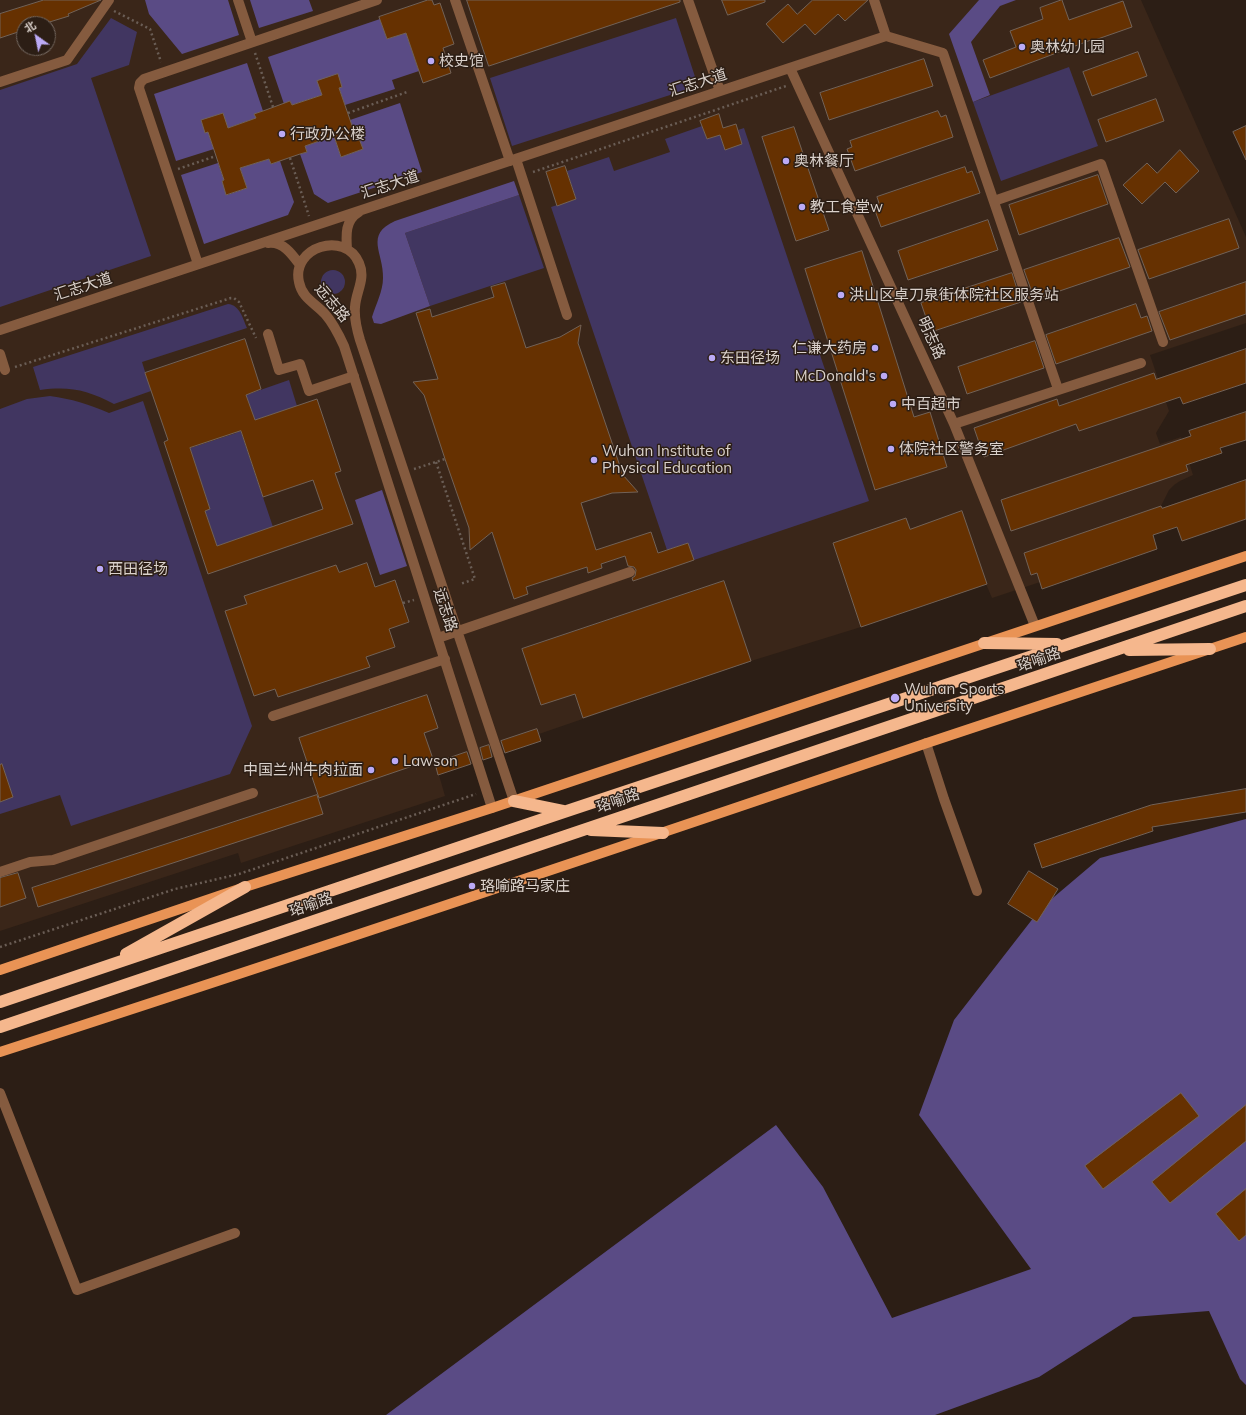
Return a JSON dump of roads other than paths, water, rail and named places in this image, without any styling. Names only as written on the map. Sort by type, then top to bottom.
[{"type":"highway","name":"珞喻路","points":[[0,1002],[1246,584]]},
{"type":"highway","name":"珞喻路","points":[[0,1027],[1246,606]]},
{"type":"highway","points":[[984,643],[1066,644]]},
{"type":"highway","points":[[1118,650],[1210,649]]},
{"type":"highway","points":[[514,801],[564,812]]},
{"type":"highway","points":[[584,830],[663,833]]},
{"type":"highway","points":[[99,969],[245,887]]},
{"type":"main road","points":[[0,970],[245,887],[514,801],[1246,556]]},
{"type":"main road","points":[[0,1052],[322,947],[926,743],[1246,637]]},
{"type":"street","points":[[0,82],[68,60],[109,0]]},
{"type":"street","points":[[238,0],[252,42]]},
{"type":"street","points":[[198,264],[139,88],[140,83],[144,79],[377,0]]},
{"type":"street","points":[[455,0],[513,160],[521,176],[567,315]]},
{"type":"street","points":[[688,0],[720,92]]},
{"type":"street","points":[[874,0],[886,36],[944,53],[1058,389]]},
{"type":"street","name":"汇志大道","points":[[0,330],[886,36]]},
{"type":"street","name":"明志路","points":[[790,68],[954,424],[1035,626]]},
{"type":"street","points":[[994,201],[1101,164],[1163,342]]},
{"type":"street","points":[[260,243],[274,242],[283,246],[294,256],[300,265],[306,256],[319,246],[330,244],[347,249],[346,238],[348,223],[352,216],[366,208]]},
{"type":"street","name":"远志路","points":[[347,249],[359,261],[362,274],[362,281],[355,306],[357,330],[514,801]]},
{"type":"street","name":"远志路","points":[[300,265],[298,281],[302,292],[308,300],[326,314],[344,346],[492,808]]},
{"type":"street","points":[[268,334],[279,370],[300,364],[309,391],[354,376]]},
{"type":"street","points":[[0,354],[5,370]]},
{"type":"street","points":[[954,424],[1141,363]]},
{"type":"street","points":[[438,638],[630,572]]},
{"type":"street","points":[[273,716],[445,659]]},
{"type":"street","points":[[926,743],[944,799],[977,891]]},
{"type":"street","points":[[0,872],[30,862],[53,860],[253,793]]},
{"type":"street","points":[[0,1093],[77,1290],[235,1233]]},
{"type":"place","name":"奥林幼儿园","points":[[1022,47]]},
{"type":"place","name":"校史馆","points":[[431,61]]},
{"type":"place","name":"行政办公楼","points":[[282,134]]},
{"type":"place","name":"奥林餐厅","points":[[786,161]]},
{"type":"place","name":"教工食堂w","points":[[802,207]]},
{"type":"place","name":"洪山区卓刀泉街体院社区服务站","points":[[841,295]]},
{"type":"place","name":"仁谦大药房","points":[[875,348]]},
{"type":"place","name":"东田径场","points":[[712,358]]},
{"type":"place","name":"McDonald's","points":[[884,376]]},
{"type":"place","name":"中百超市","points":[[893,404]]},
{"type":"place","name":"体院社区警务室","points":[[891,449]]},
{"type":"place","name":"Wuhan Institute of Physical Education","points":[[594,460]]},
{"type":"place","name":"西田径场","points":[[100,569]]},
{"type":"place","name":"Wuhan Sports University","points":[[895,698]]},
{"type":"place","name":"Lawson","points":[[395,761]]},
{"type":"place","name":"中国兰州牛肉拉面","points":[[371,770]]},
{"type":"place","name":"珞喻路马家庄","points":[[472,886]]}]
